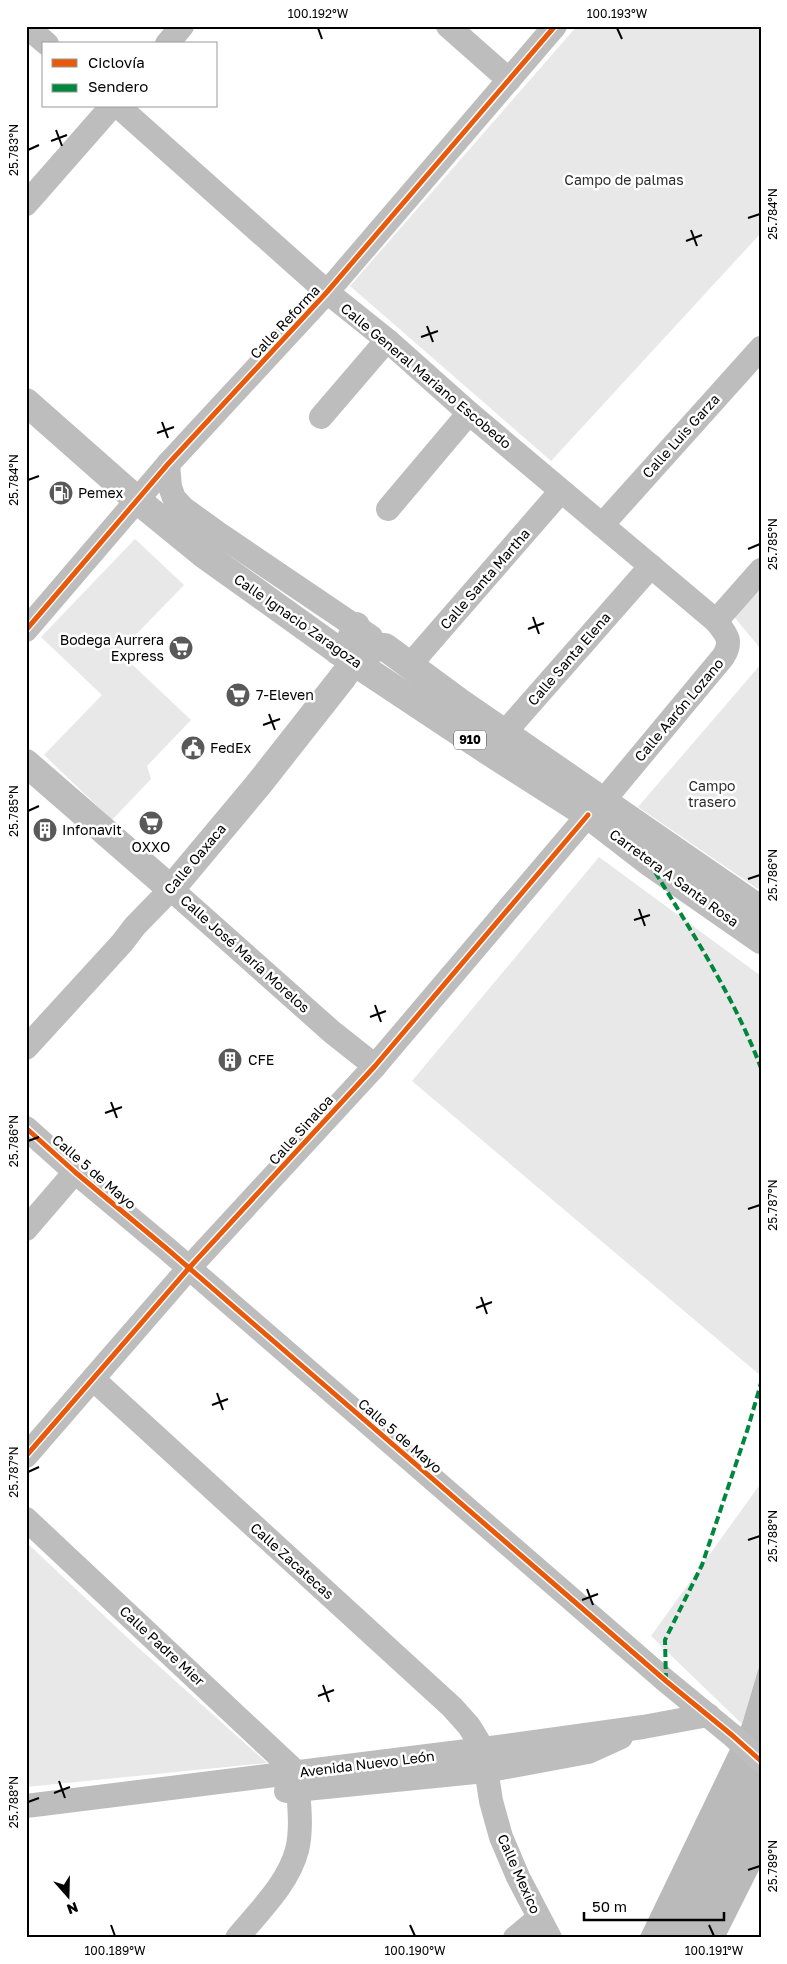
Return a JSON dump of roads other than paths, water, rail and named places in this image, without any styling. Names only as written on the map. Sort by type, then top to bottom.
[{"type":"main road","name":"Calle Ignacio Zaragoza","points":[[26,402],[137,500],[202,553],[346,656],[497,742]]},
{"type":"main road","points":[[346,656],[356,626]]},
{"type":"main road","name":"Calle Ignacio Zaragoza","points":[[385,647],[497,742]]},
{"type":"main road","points":[[346,656],[364,649],[385,647]]},
{"type":"main road","name":"Calle Oaxaca","points":[[171,888],[258,785],[346,656]]},
{"type":"main road","name":"910","points":[[497,742],[596,808]]},
{"type":"main road","name":"Calle José María Morelos","points":[[26,763],[171,888]]},
{"type":"main road","name":"Carretera A Santa Rosa","points":[[596,808],[673,851],[761,910]]},
{"type":"main road","name":"Carretera A Santa Rosa","points":[[596,808],[648,862],[761,940]]},
{"type":"street","points":[[26,26],[45,42]]},
{"type":"street","points":[[169,42],[182,26]]},
{"type":"street","points":[[448,26],[509,80]]},
{"type":"street","name":"Calle Reforma","points":[[26,630],[168,464],[327,292],[555,26]]},
{"type":"street","points":[[26,204],[110,108]]},
{"type":"street","name":"Calle General Mariano Escobedo","points":[[120,108],[327,292],[387,340],[469,413],[716,621]]},
{"type":"street","points":[[320,416],[387,340]]},
{"type":"street","name":"Calle Luis Garza","points":[[602,525],[761,348]]},
{"type":"street","points":[[388,510],[469,413]]},
{"type":"street","name":"Calle Ignacio Zaragoza","points":[[168,464],[170,487],[174,498],[183,508],[385,647]]},
{"type":"street","name":"Calle Santa Martha","points":[[409,666],[561,491]]},
{"type":"street","name":"Calle Santa Elena","points":[[497,742],[650,566]]},
{"type":"street","points":[[716,621],[761,570]]},
{"type":"street","name":"Calle Aarón Lozano","points":[[596,808],[723,657],[728,649],[729,641],[725,632],[716,621]]},
{"type":"street","name":"Calle Sinaloa","points":[[26,1456],[189,1268],[215,1242],[375,1066],[596,808]]},
{"type":"street","name":"Calle Oaxaca","points":[[26,1048],[171,888]]},
{"type":"street","name":"Calle José María Morelos","points":[[171,888],[332,1032],[375,1066]]},
{"type":"street","name":"Calle 5 de Mayo","points":[[26,1128],[761,1761]]},
{"type":"street","points":[[26,1229],[75,1172]]},
{"type":"street","points":[[166,1248],[190,1253],[215,1242]]},
{"type":"street","name":"Calle Zacatecas","points":[[93,1379],[452,1707],[469,1726],[484,1760]]},
{"type":"street","name":"Calle Padre Mier","points":[[26,1519],[297,1781]]},
{"type":"street","name":"Avenida Nuevo León","points":[[26,1806],[113,1804],[484,1760],[708,1715]]},
{"type":"street","name":"Calle Mexico","points":[[484,1760],[501,1837],[544,1928]]},
{"type":"street","points":[[237,1938],[288,1874],[297,1848],[299,1824],[297,1781]]},
{"type":"street","points":[[26,1822],[113,1804]]},
{"type":"street","points":[[515,1938],[544,1928]]},
{"type":"place","name":"Pemex","points":[[61,493]]},
{"type":"place","name":"Bodega Aurrera Express","points":[[181,648]]},
{"type":"place","name":"7-Eleven","points":[[238,695]]},
{"type":"place","name":"FedEx","points":[[193,748]]},
{"type":"place","name":"OXXO","points":[[151,823]]},
{"type":"place","name":"Infonavit","points":[[45,830]]},
{"type":"place","name":"CFE","points":[[230,1060]]},
{"type":"park label","name":"Campo de palmas","points":[[624,180]]},
{"type":"park label","name":"Campo trasero","points":[[712,794]]}]
